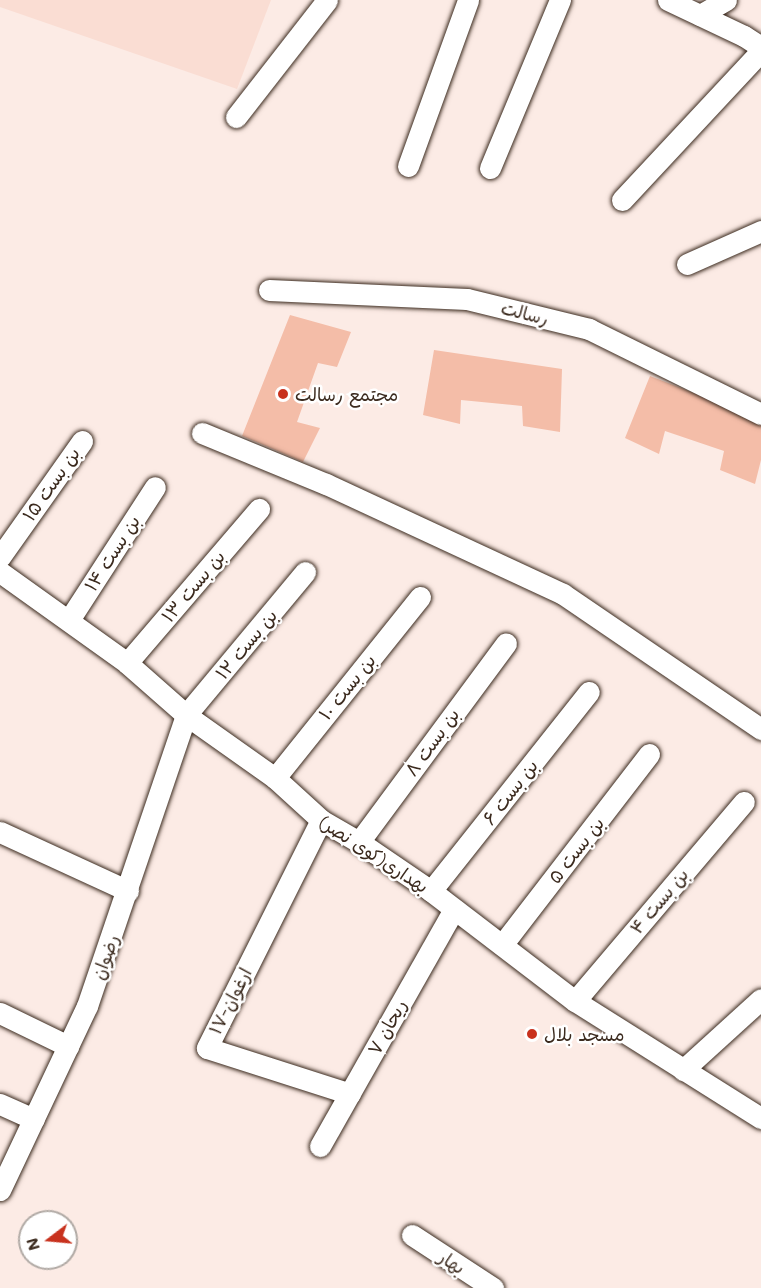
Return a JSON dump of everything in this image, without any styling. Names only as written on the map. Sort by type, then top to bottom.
[{"type":"street","points":[[236,117],[327,0]]},
{"type":"street","points":[[408,166],[468,0]]},
{"type":"street","points":[[490,168],[560,0]]},
{"type":"street","points":[[622,201],[761,49],[744,36],[668,0]]},
{"type":"street","points":[[700,15],[726,0]]},
{"type":"street","points":[[687,264],[761,231]]},
{"type":"street","name":"رسالت","points":[[269,290],[467,299],[589,329],[761,414]]},
{"type":"street","points":[[202,433],[326,484],[563,594],[761,729]]},
{"type":"street","name":"بن بست ۱۵","points":[[0,557],[82,441]]},
{"type":"street","name":"بن بست ۱۴","points":[[69,620],[155,487]]},
{"type":"street","name":"بن بست ۱۳","points":[[127,663],[258,509]]},
{"type":"street","name":"بهداری(کوی نصر)","points":[[0,572],[127,663],[186,715],[275,778],[321,820],[359,842],[431,891],[575,1001],[761,1118]]},
{"type":"street","name":"بن بست ۱۲","points":[[186,715],[306,572]]},
{"type":"street","name":"بن بست ۱۰","points":[[275,778],[420,597]]},
{"type":"street","name":"بن بست ۸","points":[[359,842],[506,642]]},
{"type":"street","name":"بن بست ۶","points":[[431,891],[589,692]]},
{"type":"street","name":"رضوان","points":[[0,1190],[87,1006],[186,715]]},
{"type":"street","name":"بن بست ۵","points":[[502,945],[649,754]]},
{"type":"street","name":"بن بست ۴","points":[[575,1001],[744,802]]},
{"type":"street","name":"ارغوان-۱۷","points":[[321,820],[207,1048],[350,1094]]},
{"type":"street","points":[[0,832],[128,891]]},
{"type":"street","name":"ریحان ۷","points":[[320,1146],[454,909]]},
{"type":"street","points":[[683,1070],[761,999]]},
{"type":"street","points":[[0,1012],[68,1046]]},
{"type":"street","points":[[0,1104],[34,1119]]},
{"type":"street","name":"بهار","points":[[411,1235],[493,1288]]},
{"type":"shaded area","points":[[0,0],[271,0],[237,89],[0,7]]},
{"type":"building","name":"مجتمع رسالت","points":[[290,315],[351,332],[337,367],[318,363],[297,422],[320,428],[303,462],[242,436]]},
{"type":"building","name":"مجتمع رسالت","points":[[434,350],[562,369],[560,432],[523,426],[522,406],[461,400],[460,424],[423,415]]},
{"type":"building","points":[[650,376],[761,419],[761,460],[755,484],[720,470],[724,451],[665,431],[659,454],[625,438]]},
{"type":"place","name":"مجتمع رسالت","points":[[283,394]]},
{"type":"place","name":"مسجد بلال","points":[[532,1034]]}]
